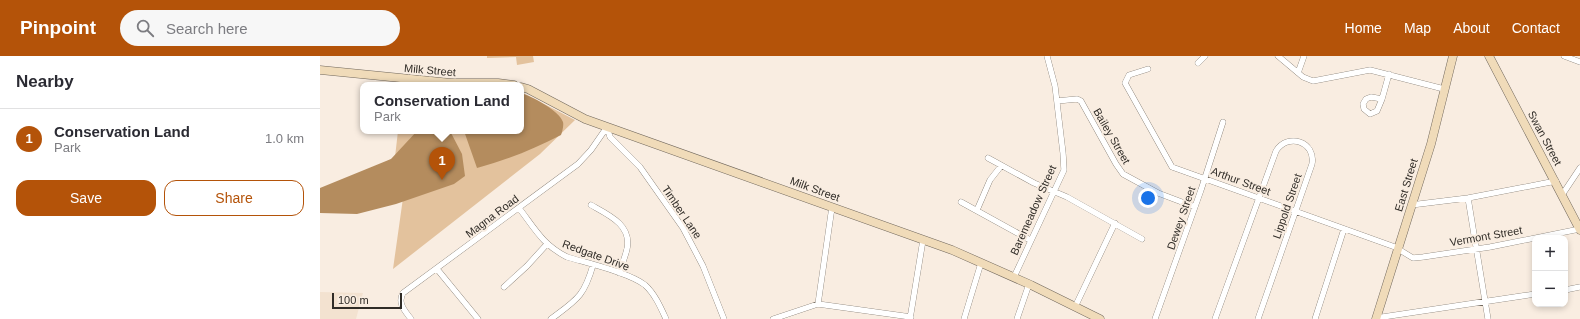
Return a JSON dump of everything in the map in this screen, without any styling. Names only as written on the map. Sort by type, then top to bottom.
[{"type":"street","name":"Baremeadow Street","points":[[1014,277],[1030,240],[1062,176],[1064,165],[1054,79],[1047,56]]},
{"type":"street","points":[[1198,63],[1205,56]]},
{"type":"street","points":[[1278,56],[1298,73],[1313,81],[1370,70],[1444,89]]},
{"type":"street","points":[[1298,73],[1304,56]]},
{"type":"street","name":"East Street","points":[[1376,319],[1431,144],[1453,56]]},
{"type":"street","name":"Swan Street","points":[[1490,56],[1580,229]]},
{"type":"street","points":[[1564,56],[1580,62]]},
{"type":"street","name":"Arthur Street","points":[[1148,69],[1129,75],[1125,83],[1172,167],[1398,248]]},
{"type":"street","name":"Milk Street","points":[[320,70],[437,82]]},
{"type":"street","points":[[1382,98],[1389,74]]},
{"type":"street","name":"Milk Street","points":[[524,88],[533,91],[573,114],[923,240],[981,263],[1029,284],[1100,319]]},
{"type":"street","name":"Bailey Street","points":[[1057,101],[1077,99],[1081,101],[1123,174],[1158,193],[1195,207]]},
{"type":"street","name":"Dewey Street","points":[[1155,319],[1195,207],[1223,122]]},
{"type":"street","name":"Magna Road","points":[[411,319],[401,305],[402,296],[407,290],[585,158],[607,126]]},
{"type":"street","name":"Timber Lane","points":[[607,126],[610,137],[640,167],[683,228],[704,266],[724,319]]},
{"type":"street","name":"Lippold Street","points":[[1215,319],[1278,148],[1288,141],[1300,142],[1308,147],[1311,152],[1312,164],[1258,319]]},
{"type":"street","points":[[988,158],[1001,166],[1054,192],[1059,193],[1142,239]]},
{"type":"street","points":[[977,210],[990,180],[1001,166]]},
{"type":"street","points":[[1562,194],[1580,168]]},
{"type":"street","points":[[1412,205],[1468,198],[1556,182]]},
{"type":"street","points":[[1468,198],[1478,249],[1488,319]]},
{"type":"street","points":[[961,202],[1030,240]]},
{"type":"street","points":[[591,205],[618,222],[626,233],[627,249],[619,273]]},
{"type":"street","points":[[818,304],[832,207]]},
{"type":"street","name":"Redgate Drive","points":[[519,208],[547,244],[567,257],[633,278],[646,286],[651,291],[666,319]]},
{"type":"street","points":[[1075,307],[1115,223]]},
{"type":"street","points":[[1315,319],[1344,229]]},
{"type":"street","name":"Vermont Street","points":[[1398,248],[1413,258],[1478,249],[1580,229]]},
{"type":"street","points":[[773,319],[818,304],[910,318],[923,240]]},
{"type":"street","points":[[504,287],[527,266],[547,244]]},
{"type":"street","points":[[964,319],[981,263]]},
{"type":"street","points":[[551,319],[583,292],[590,278],[593,265]]},
{"type":"street","points":[[437,269],[478,319]]},
{"type":"street","points":[[1017,319],[1029,284]]},
{"type":"street","points":[[1568,289],[1580,287]]},
{"type":"street","points":[[1376,319],[1532,294]]},
{"type":"shaded area","points":[[487,56],[533,56],[534,62],[517,65],[516,57],[487,58]]},
{"type":"shaded area","points":[[524,94],[575,120],[540,154],[393,269],[403,198],[380,165],[395,157],[398,134],[524,134]]},
{"type":"shaded area","points":[[524,94],[551,109],[561,118],[563,127],[561,135],[520,154],[477,168],[465,134],[524,134]]},
{"type":"shaded area","points":[[414,134],[452,134],[462,154],[465,176],[454,184],[396,204],[357,214],[320,213],[320,188],[391,159]]},
{"type":"shaded area","points":[[320,292],[363,293],[356,319],[320,319]]},
{"type":"place","name":"Conservation Land","points":[[442,180]]}]
